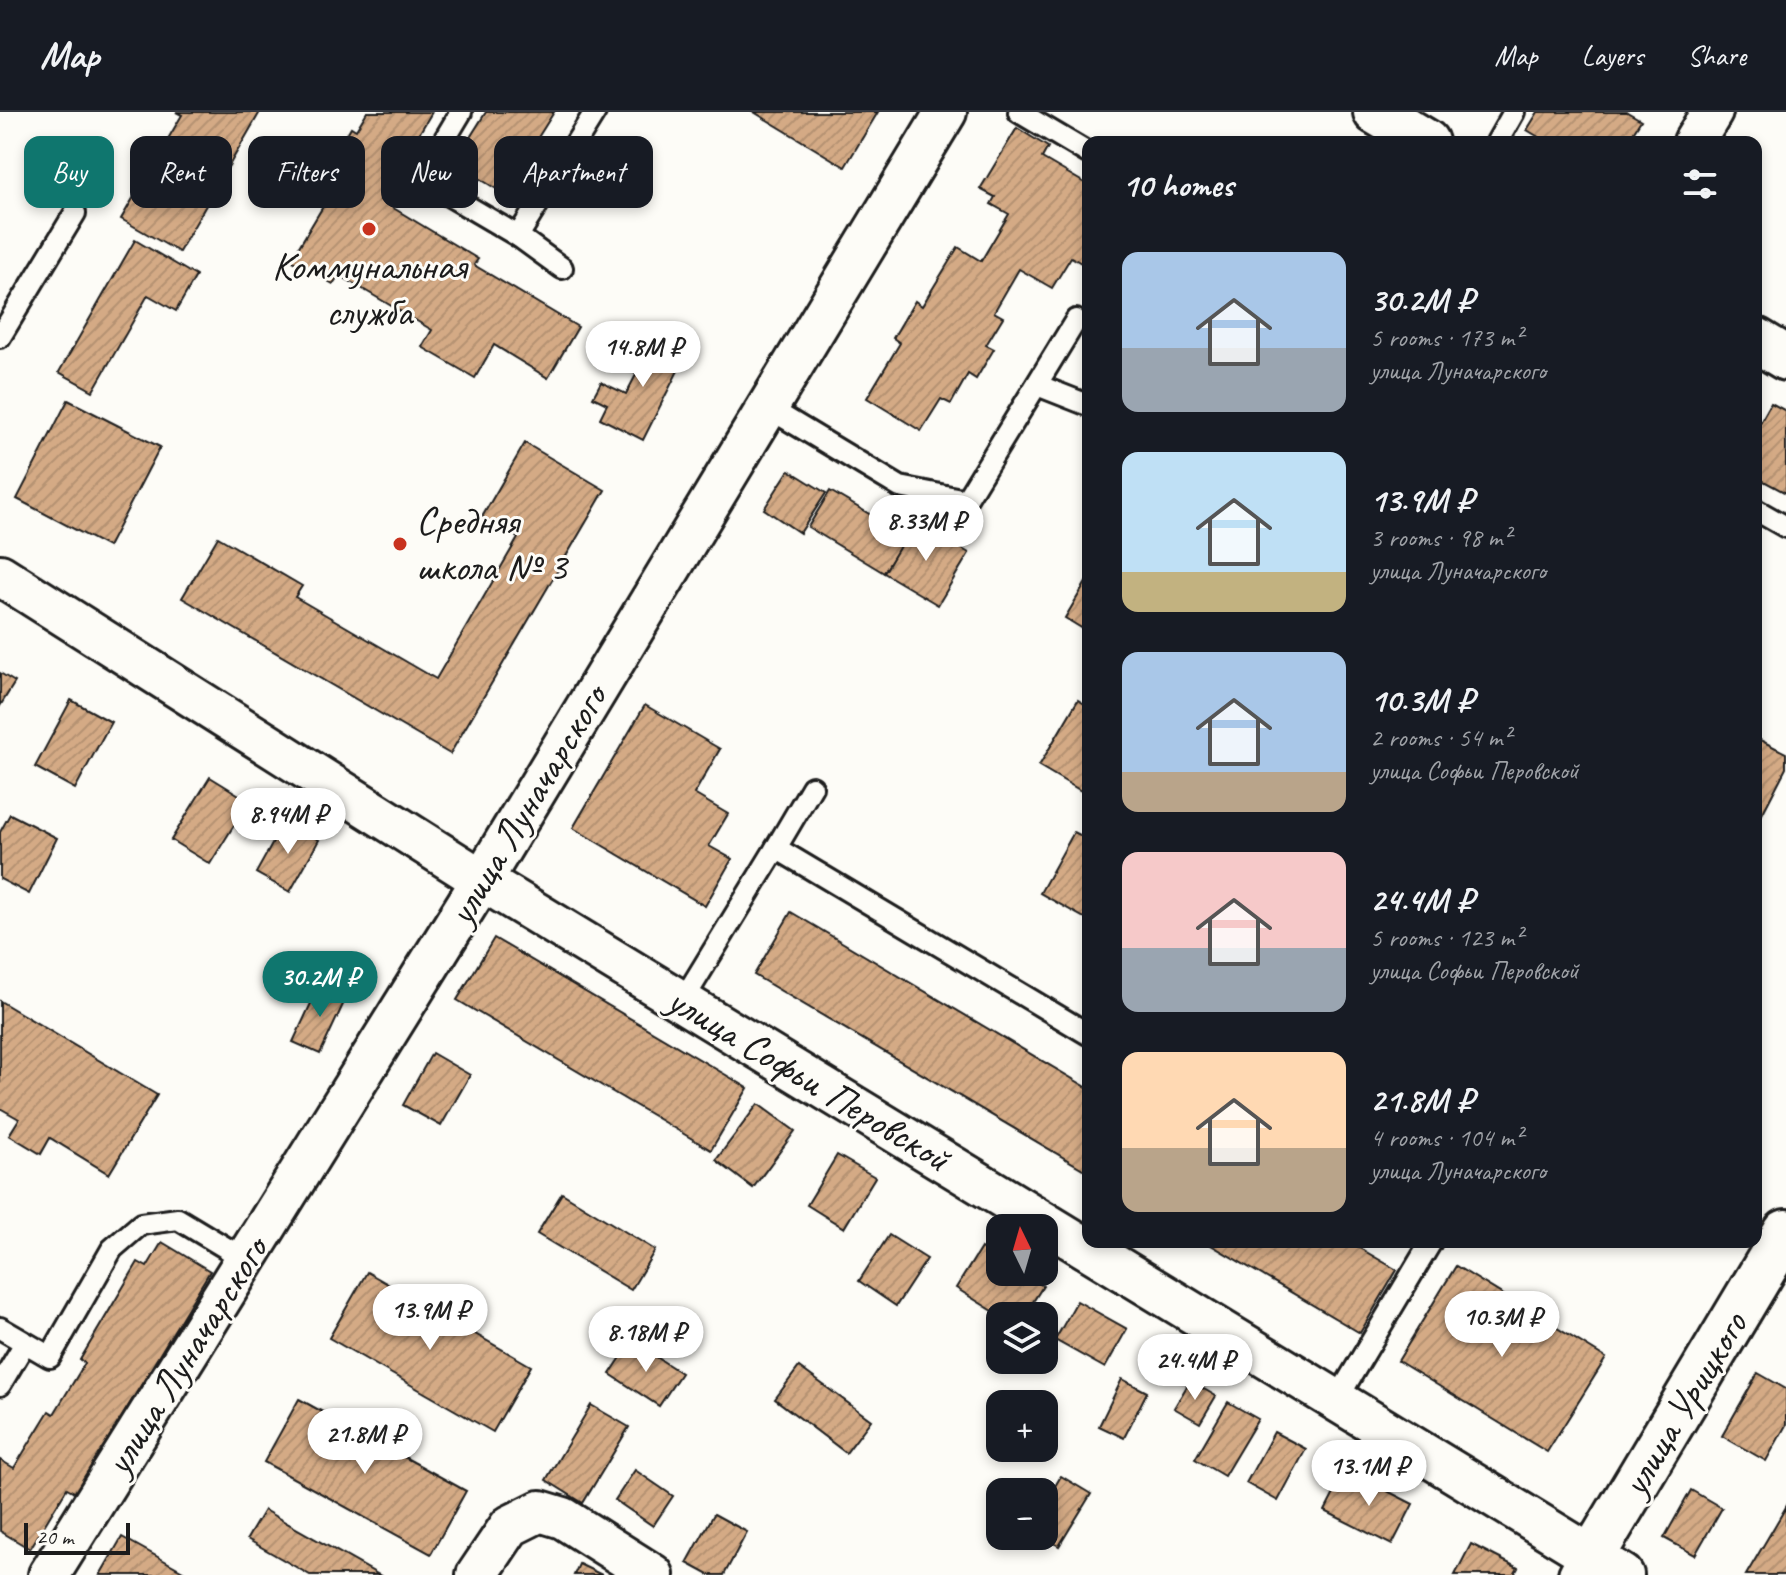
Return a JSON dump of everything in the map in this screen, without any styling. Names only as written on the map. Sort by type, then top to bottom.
[{"type":"main road","points":[[1376,112],[1416,136]]},
{"type":"main road","points":[[1762,344],[1786,358]]},
{"type":"main road","name":"улица Урицкого","points":[[1599,1569],[1786,1232]]},
{"type":"street","name":"улица Луначарского","points":[[49,1575],[482,880],[946,112]]},
{"type":"street","points":[[1698,136],[1712,112]]},
{"type":"street","name":"улица Софьи Перовской","points":[[0,575],[482,880],[1082,1246]]},
{"type":"street","name":"улица Софьи Перовской","points":[[1085,1248],[1336,1401],[1599,1569]]},
{"type":"street","points":[[477,1575],[510,1526],[540,1511],[563,1518],[653,1575]]},
{"type":"lane","points":[[461,112],[421,179],[518,236],[562,268]]},
{"type":"lane","points":[[518,236],[595,112]]},
{"type":"lane","points":[[1019,112],[1082,149]]},
{"type":"lane","points":[[1500,136],[1514,112]]},
{"type":"lane","points":[[0,337],[75,213]]},
{"type":"lane","points":[[767,407],[900,487],[966,500],[1076,320]]},
{"type":"lane","points":[[1037,385],[1082,403]]},
{"type":"lane","points":[[1762,513],[1786,527]]},
{"type":"lane","points":[[682,1002],[812,787]]},
{"type":"lane","points":[[776,848],[1082,1030]]},
{"type":"lane","points":[[0,1328],[50,1357],[112,1249],[141,1224],[178,1219],[246,1260]]},
{"type":"lane","points":[[1336,1401],[1427,1248]]},
{"type":"lane","points":[[0,1385],[25,1343]]},
{"type":"building","points":[[176,112],[260,112],[232,160],[232,136],[170,136],[182,115]]},
{"type":"building","name":"Коммунальная служба","points":[[367,112],[432,112],[418,136],[381,136],[381,208],[393,208],[478,259],[474,265],[578,327],[548,378],[494,345],[475,378],[422,347],[432,330],[339,275],[333,284],[291,260],[322,208],[365,208],[365,136],[346,136],[351,127],[356,130]]},
{"type":"building","points":[[486,112],[554,112],[539,136],[494,136],[494,187],[478,178],[478,136],[471,136]]},
{"type":"building","points":[[754,112],[878,112],[845,167]]},
{"type":"building","points":[[1538,112],[1627,112],[1641,120],[1631,136],[1537,136],[1527,130]]},
{"type":"building","points":[[1017,128],[1048,147],[1042,158],[1082,181],[1082,263],[1071,257],[1052,288],[1019,269],[994,312],[1003,317],[986,345],[994,349],[976,379],[968,374],[951,404],[941,399],[921,431],[867,398],[900,343],[893,338],[915,301],[922,306],[958,247],[981,261],[1009,214],[991,204],[995,197],[980,189]]},
{"type":"building","points":[[130,204],[130,208],[204,208],[179,252],[121,219]]},
{"type":"building","points":[[135,240],[196,276],[176,311],[148,295],[93,391],[59,372]]},
{"type":"building","points":[[656,335],[688,351],[643,440],[600,418],[607,404],[593,397],[601,382],[626,394],[637,373],[630,370],[635,362],[641,365]]},
{"type":"building","points":[[68,400],[160,447],[108,547],[17,499]]},
{"type":"building","points":[[1771,403],[1786,411],[1786,493],[1762,480],[1762,419]]},
{"type":"building","points":[[525,443],[605,490],[450,754],[182,598],[218,537],[302,586],[295,597],[436,679],[518,538],[482,517]]},
{"type":"building","points":[[789,470],[826,493],[800,533],[764,509]]},
{"type":"building","points":[[830,491],[907,536],[884,573],[808,527]]},
{"type":"building","points":[[915,521],[969,553],[938,605],[884,573]]},
{"type":"building","points":[[1082,589],[1082,628],[1065,618]]},
{"type":"building","points":[[0,673],[15,682],[0,706]]},
{"type":"building","points":[[71,700],[111,722],[75,789],[35,767]]},
{"type":"building","points":[[1078,700],[1082,702],[1082,791],[1039,766]]},
{"type":"building","points":[[645,705],[720,749],[694,794],[728,814],[709,846],[732,859],[705,906],[573,828]]},
{"type":"building","points":[[1762,741],[1786,753],[1786,768],[1762,814]]},
{"type":"building","points":[[210,777],[249,801],[210,864],[171,840]]},
{"type":"building","points":[[10,814],[57,838],[29,894],[0,879],[0,832]]},
{"type":"building","points":[[285,821],[319,840],[290,892],[256,873]]},
{"type":"building","points":[[1074,832],[1082,836],[1082,917],[1040,893]]},
{"type":"building","points":[[791,912],[1082,1084],[1082,1168],[754,975]]},
{"type":"building","points":[[494,938],[748,1088],[711,1150],[457,1000]]},
{"type":"building","points":[[320,984],[347,996],[320,1054],[293,1042]]},
{"type":"building","points":[[0,1001],[157,1095],[109,1174],[50,1138],[41,1154],[9,1135],[19,1119],[0,1108]]},
{"type":"building","points":[[432,1053],[470,1075],[441,1126],[403,1105]]},
{"type":"building","points":[[758,1104],[795,1131],[753,1188],[716,1160]]},
{"type":"building","points":[[837,1155],[875,1177],[844,1228],[807,1205]]},
{"type":"building","points":[[562,1193],[655,1250],[631,1290],[537,1234]]},
{"type":"building","points":[[889,1235],[927,1259],[896,1306],[859,1281]]},
{"type":"building","points":[[162,1242],[210,1271],[76,1493],[67,1488],[30,1549],[0,1531],[0,1460],[14,1468],[49,1411],[54,1414],[85,1363],[80,1360],[138,1262],[147,1267]]},
{"type":"building","points":[[981,1248],[986,1251],[986,1286],[1043,1286],[1033,1302],[986,1302],[986,1307],[956,1288]]},
{"type":"building","points":[[1216,1248],[1359,1248],[1397,1270],[1360,1333]]},
{"type":"building","points":[[1456,1266],[1606,1358],[1547,1452],[1398,1361]]},
{"type":"building","points":[[367,1272],[531,1366],[493,1432],[329,1338]]},
{"type":"building","points":[[1077,1301],[1127,1329],[1105,1368],[1058,1342],[1058,1335]]},
{"type":"building","points":[[632,1341],[681,1373],[659,1406],[610,1374]]},
{"type":"building","points":[[799,1367],[871,1420],[846,1453],[775,1399]]},
{"type":"building","points":[[1758,1373],[1786,1389],[1786,1425],[1766,1461],[1722,1436]]},
{"type":"building","points":[[1122,1379],[1147,1392],[1124,1438],[1099,1426]]},
{"type":"building","points":[[1190,1381],[1216,1396],[1200,1423],[1174,1408]]},
{"type":"building","points":[[299,1399],[466,1491],[431,1554],[264,1462]]},
{"type":"building","points":[[1228,1402],[1258,1419],[1224,1476],[1195,1459]]},
{"type":"building","points":[[591,1405],[629,1427],[583,1503],[546,1480]]},
{"type":"building","points":[[1274,1432],[1306,1449],[1278,1501],[1246,1483]]},
{"type":"building","points":[[635,1470],[673,1496],[653,1526],[615,1500]]},
{"type":"building","points":[[1346,1470],[1413,1504],[1392,1545],[1325,1511]]},
{"type":"building","points":[[1061,1476],[1091,1494],[1059,1546],[1058,1545],[1058,1481]]},
{"type":"building","points":[[1691,1490],[1722,1508],[1695,1555],[1664,1538]]},
{"type":"building","points":[[1786,1507],[1786,1575],[1746,1575]]},
{"type":"building","points":[[264,1510],[379,1575],[310,1575],[247,1539]]},
{"type":"building","points":[[714,1514],[747,1532],[724,1575],[709,1575],[687,1563]]},
{"type":"building","points":[[122,1537],[190,1575],[100,1575]]},
{"type":"building","points":[[1471,1544],[1518,1568],[1514,1575],[1455,1575]]},
{"type":"building","points":[[579,1564],[602,1575],[574,1575]]},
{"type":"place","name":"Коммунальная служба","points":[[369,229]]},
{"type":"place","name":"Средняя школа № 3","points":[[400,544]]}]
